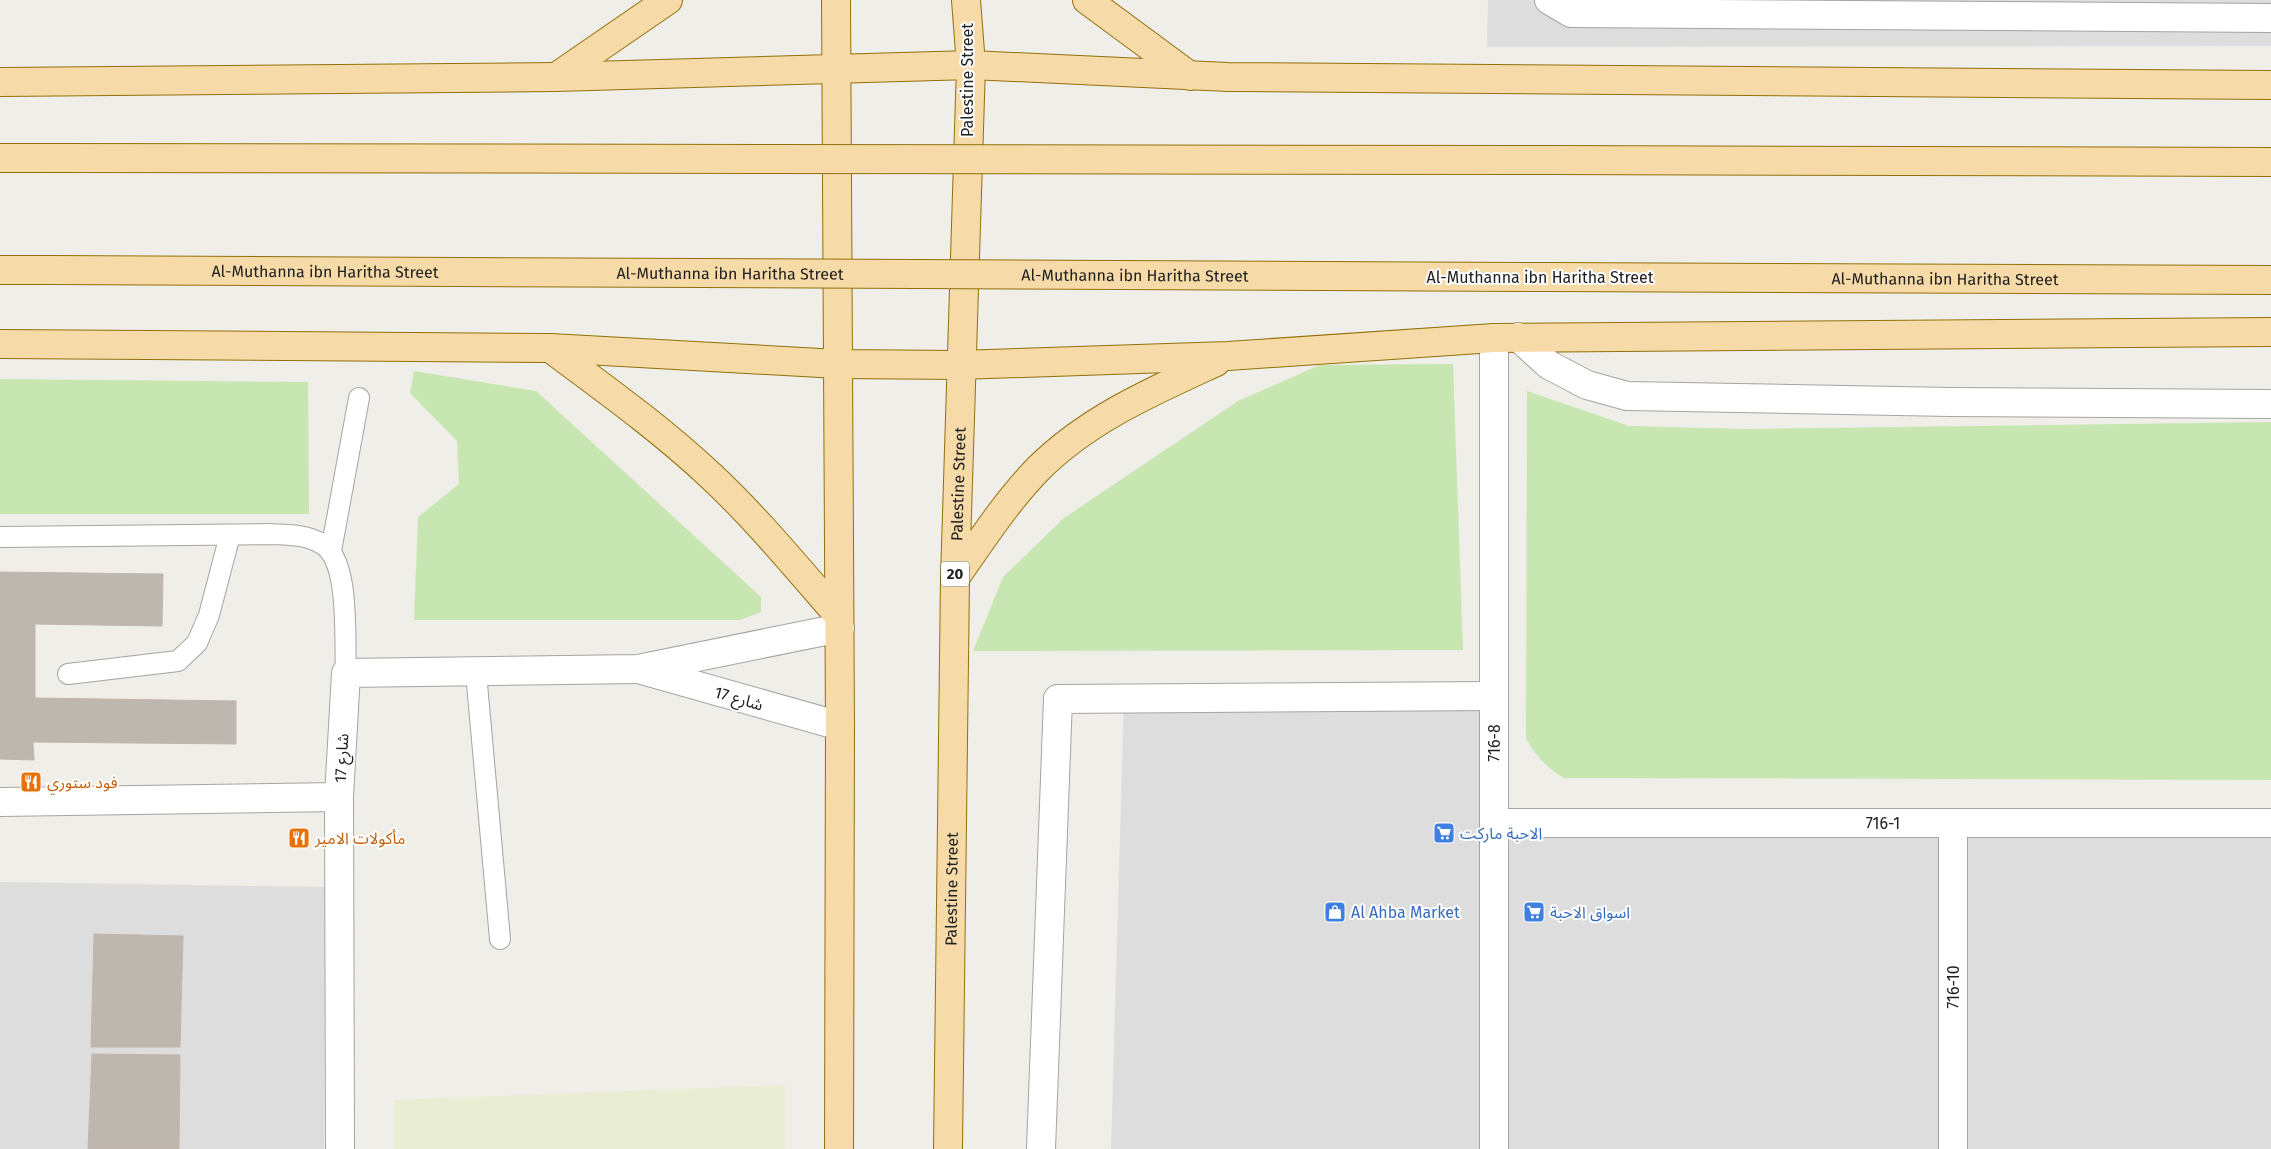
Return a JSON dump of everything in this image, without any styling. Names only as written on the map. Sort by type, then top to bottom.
[{"type":"main road","points":[[556,77],[668,0]]},
{"type":"main road","points":[[836,0],[840,726],[839,1149]]},
{"type":"main road","name":"Palestine Street","points":[[948,1149],[955,578],[970,66],[966,0]]},
{"type":"main road","points":[[1087,0],[1190,76]]},
{"type":"main road","points":[[0,82],[556,77],[836,68],[970,66],[1190,76],[2271,85]]},
{"type":"main road","points":[[0,158],[2271,162]]},
{"type":"main road","name":"Al-Muthanna ibn Haritha Street","points":[[0,270],[2271,280]]},
{"type":"main road","points":[[0,344],[550,348],[838,364],[960,366],[1228,356],[1506,337],[2271,332]]},
{"type":"main road","points":[[550,348],[637,414],[711,476],[765,532],[839,622]]},
{"type":"main road","points":[[955,578],[994,521],[1038,469],[1079,436],[1126,404],[1228,356]]},
{"type":"street","points":[[1549,0],[1571,13],[2271,18]]},
{"type":"street","points":[[1506,337],[1549,365],[1587,385],[1628,396],[1960,402],[2271,404]]},
{"type":"street","name":"716-8","points":[[1494,1149],[1494,696],[1506,337]]},
{"type":"street","name":"شارع 17","points":[[0,802],[339,797],[346,673],[476,673],[638,669],[839,622]]},
{"type":"street","name":"شارع 17","points":[[638,669],[840,726]]},
{"type":"street","points":[[1041,1149],[1058,699],[1494,696]]},
{"type":"street","points":[[339,797],[340,1149]]},
{"type":"street","name":"716-1","points":[[1494,823],[2271,823]]},
{"type":"street","name":"716-10","points":[[1953,824],[1953,1149]]},
{"type":"lane","points":[[331,550],[359,398]]},
{"type":"lane","points":[[0,537],[269,534],[308,538],[331,550],[338,564],[342,579],[346,673]]},
{"type":"lane","points":[[68,674],[178,661],[197,644],[209,616],[230,535]]},
{"type":"lane","points":[[476,673],[500,939]]},
{"type":"shaded area","points":[[1488,0],[2271,0],[2271,46],[1487,47]]},
{"type":"shaded area","points":[[1494,696],[1494,822],[2271,821],[2271,1149],[1111,1149],[1124,698]]},
{"type":"shaded area","points":[[0,882],[325,887],[324,1149],[0,1149]]},
{"type":"green space","points":[[1453,364],[1463,650],[973,651],[1003,577],[1064,518],[1238,401],[1320,365]]},
{"type":"green space","points":[[414,371],[536,391],[761,597],[761,612],[740,620],[414,620],[418,517],[459,484],[457,441],[410,393]]},
{"type":"green space","points":[[0,379],[308,382],[309,514],[0,514]]},
{"type":"green space","points":[[1527,391],[1629,426],[1745,429],[2271,422],[2271,780],[1564,778],[1542,761],[1526,739]]},
{"type":"green space","points":[[785,1085],[785,1149],[395,1149],[395,1100]]},
{"type":"building","points":[[0,572],[163,574],[162,626],[35,624],[35,698],[236,701],[236,744],[33,742],[34,760],[0,759]]},
{"type":"building","points":[[94,934],[183,936],[180,1047],[91,1047]]},
{"type":"building","points":[[92,1054],[180,1055],[179,1149],[88,1149]]},
{"type":"place","name":"فود ستوري","points":[[31,782]]},
{"type":"place","name":"الاحبة ماركت","points":[[1444,833]]},
{"type":"place","name":"مأكولات الامير","points":[[299,838]]},
{"type":"place","name":"Al Ahba Market","points":[[1335,912]]},
{"type":"place","name":"اسواق الاحبة","points":[[1534,912]]}]
